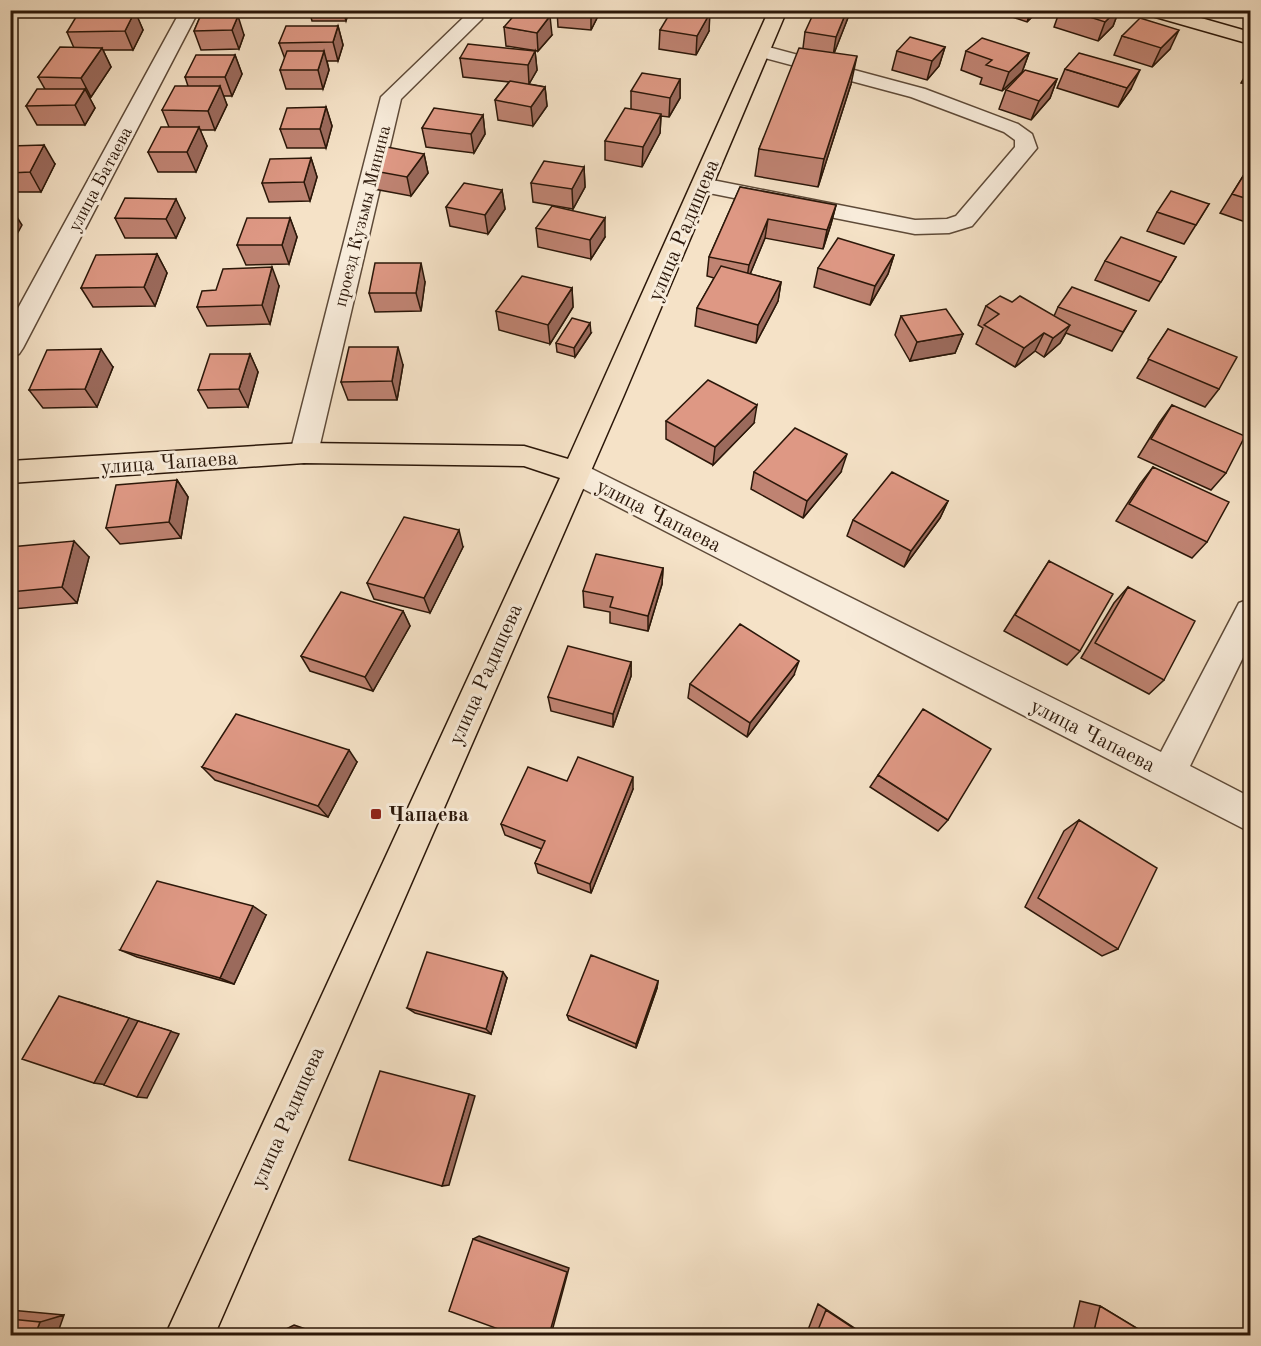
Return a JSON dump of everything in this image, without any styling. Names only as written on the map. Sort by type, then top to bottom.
[{"type":"main road","name":"улица Радищева","points":[[189,1335],[576,472],[778,10]]},
{"type":"main road","points":[[1151,10],[1251,39]]},
{"type":"main road","name":"улица Чапаева","points":[[10,472],[304,453],[524,456],[576,472]]},
{"type":"street","name":"улица Батаева","points":[[10,348],[190,10]]},
{"type":"street","name":"проезд Кузьмы Минина","points":[[304,453],[391,97],[473,19],[474,10]]},
{"type":"street","points":[[702,185],[915,227],[949,226],[964,221],[1026,148],[1025,138],[1011,128],[918,93],[761,51]]},
{"type":"street","name":"улица Чапаева","points":[[576,472],[1251,815]]},
{"type":"street","points":[[1168,773],[1251,612]]},
{"type":"building","points":[[672,10],[696,10],[710,13],[697,36],[660,30]]},
{"type":"building","points":[[815,10],[847,10],[836,37],[805,32]]},
{"type":"building","points":[[1068,10],[1117,10],[1105,22]]},
{"type":"building","points":[[135,11],[125,31],[67,32],[79,12]]},
{"type":"building","points":[[518,11],[550,16],[537,33],[504,27]]},
{"type":"building","points":[[238,16],[232,30],[194,31],[200,17]]},
{"type":"building","points":[[1140,18],[1179,30],[1161,48],[1122,36]]},
{"type":"building","points":[[286,26],[338,26],[333,42],[279,43]]},
{"type":"building","points":[[910,37],[945,47],[932,61],[897,51]]},
{"type":"building","points":[[982,38],[1029,53],[1009,72],[986,65],[992,60],[966,51]]},
{"type":"building","points":[[468,44],[535,51],[528,65],[460,58]]},
{"type":"building","points":[[60,47],[102,48],[81,78],[38,77]]},
{"type":"building","points":[[799,48],[857,56],[824,159],[759,149]]},
{"type":"building","points":[[287,51],[324,51],[318,70],[280,70]]},
{"type":"building","points":[[1079,53],[1140,70],[1127,88],[1065,69]]},
{"type":"building","points":[[196,55],[235,55],[225,77],[185,77]]},
{"type":"building","points":[[1025,70],[1057,79],[1039,101],[1006,90]]},
{"type":"building","points":[[642,73],[680,79],[670,98],[631,91]]},
{"type":"building","points":[[510,81],[545,87],[531,107],[495,100]]},
{"type":"building","points":[[175,86],[220,86],[208,111],[162,110]]},
{"type":"building","points":[[37,89],[85,89],[75,105],[26,106]]},
{"type":"building","points":[[326,107],[320,129],[280,129],[287,108]]},
{"type":"building","points":[[434,108],[483,115],[471,134],[422,128]]},
{"type":"building","points":[[625,108],[661,114],[643,147],[605,141]]},
{"type":"building","points":[[161,127],[199,127],[187,152],[148,152]]},
{"type":"building","points":[[44,145],[30,172],[10,173],[10,146]]},
{"type":"building","points":[[387,147],[424,154],[407,177],[369,170]]},
{"type":"building","points":[[311,158],[304,182],[262,183],[270,159]]},
{"type":"building","points":[[544,161],[584,167],[572,189],[531,183]]},
{"type":"building","points":[[1245,173],[1251,175],[1251,200],[1232,194]]},
{"type":"building","points":[[464,183],[502,190],[485,215],[446,207]]},
{"type":"building","points":[[740,187],[836,205],[827,230],[768,219],[749,265],[709,257]]},
{"type":"building","points":[[1171,191],[1209,204],[1196,225],[1157,212]]},
{"type":"building","points":[[125,198],[176,199],[166,219],[115,218]]},
{"type":"building","points":[[552,206],[605,218],[590,240],[536,228]]},
{"type":"building","points":[[247,218],[290,218],[282,245],[237,245]]},
{"type":"building","points":[[1121,237],[1176,257],[1161,282],[1105,261]]},
{"type":"building","points":[[838,238],[894,255],[875,286],[818,268]]},
{"type":"building","points":[[157,254],[144,287],[81,288],[96,255]]},
{"type":"building","points":[[375,263],[421,263],[416,293],[369,293]]},
{"type":"building","points":[[721,266],[781,282],[758,325],[697,308]]},
{"type":"building","points":[[272,267],[262,305],[197,307],[202,291],[216,290],[223,269]]},
{"type":"building","points":[[522,276],[572,288],[548,325],[496,311]]},
{"type":"building","points":[[1072,287],[1136,311],[1123,332],[1058,307]]},
{"type":"building","points":[[1000,296],[1012,302],[1020,296],[1070,325],[1053,338],[1044,333],[1024,348],[984,325],[999,314],[986,306]]},
{"type":"building","points":[[946,309],[963,334],[917,342],[901,316]]},
{"type":"building","points":[[572,318],[590,323],[574,348],[556,343]]},
{"type":"building","points":[[1168,329],[1237,357],[1219,389],[1148,359]]},
{"type":"building","points":[[349,347],[398,347],[392,381],[341,382]]},
{"type":"building","points":[[101,349],[85,389],[29,390],[47,350]]},
{"type":"building","points":[[210,354],[250,354],[239,389],[198,390]]},
{"type":"building","points":[[708,380],[757,405],[715,447],[666,421]]},
{"type":"building","points":[[1172,405],[1245,436],[1226,473],[1151,439]]},
{"type":"building","points":[[795,428],[847,454],[807,501],[754,472]]},
{"type":"building","points":[[1153,467],[1229,502],[1207,542],[1129,504]]},
{"type":"building","points":[[892,472],[948,501],[911,551],[853,520]]},
{"type":"building","points":[[177,480],[169,522],[106,528],[116,485]]},
{"type":"building","points":[[404,517],[459,530],[424,598],[367,583]]},
{"type":"building","points":[[74,541],[62,587],[10,592],[10,547]]},
{"type":"building","points":[[596,554],[663,568],[648,616],[610,607],[613,597],[583,591]]},
{"type":"building","points":[[1049,561],[1113,594],[1080,651],[1015,615]]},
{"type":"building","points":[[1128,587],[1195,621],[1164,680],[1095,643]]},
{"type":"building","points":[[341,592],[403,611],[365,677],[301,656]]},
{"type":"building","points":[[740,624],[799,661],[750,723],[690,684]]},
{"type":"building","points":[[568,646],[631,662],[613,714],[548,697]]},
{"type":"building","points":[[923,709],[991,749],[948,820],[878,775]]},
{"type":"building","points":[[236,714],[349,750],[318,806],[202,767]]},
{"type":"building","points":[[578,757],[633,777],[590,884],[535,863],[545,841],[501,824],[528,767],[567,781]]},
{"type":"building","points":[[1079,820],[1157,868],[1118,949],[1038,898]]},
{"type":"building","points":[[157,881],[253,906],[220,978],[120,950]]},
{"type":"building","points":[[427,952],[503,972],[486,1029],[407,1008]]},
{"type":"building","points":[[591,955],[658,981],[636,1044],[567,1015]]},
{"type":"building","points":[[59,996],[129,1018],[94,1083],[22,1059]]},
{"type":"building","points":[[138,1021],[171,1031],[137,1097],[104,1085]]},
{"type":"building","points":[[380,1071],[469,1094],[442,1186],[349,1160]]},
{"type":"building","points":[[473,1239],[567,1272],[549,1335],[515,1335],[449,1311]]},
{"type":"building","points":[[1100,1306],[1148,1335],[1093,1335]]},
{"type":"building","points":[[826,1310],[864,1335],[816,1335]]},
{"type":"building","points":[[10,1319],[40,1322],[35,1335],[10,1335]]},
{"type":"place","name":"Чапаева","points":[[376,814]]}]
